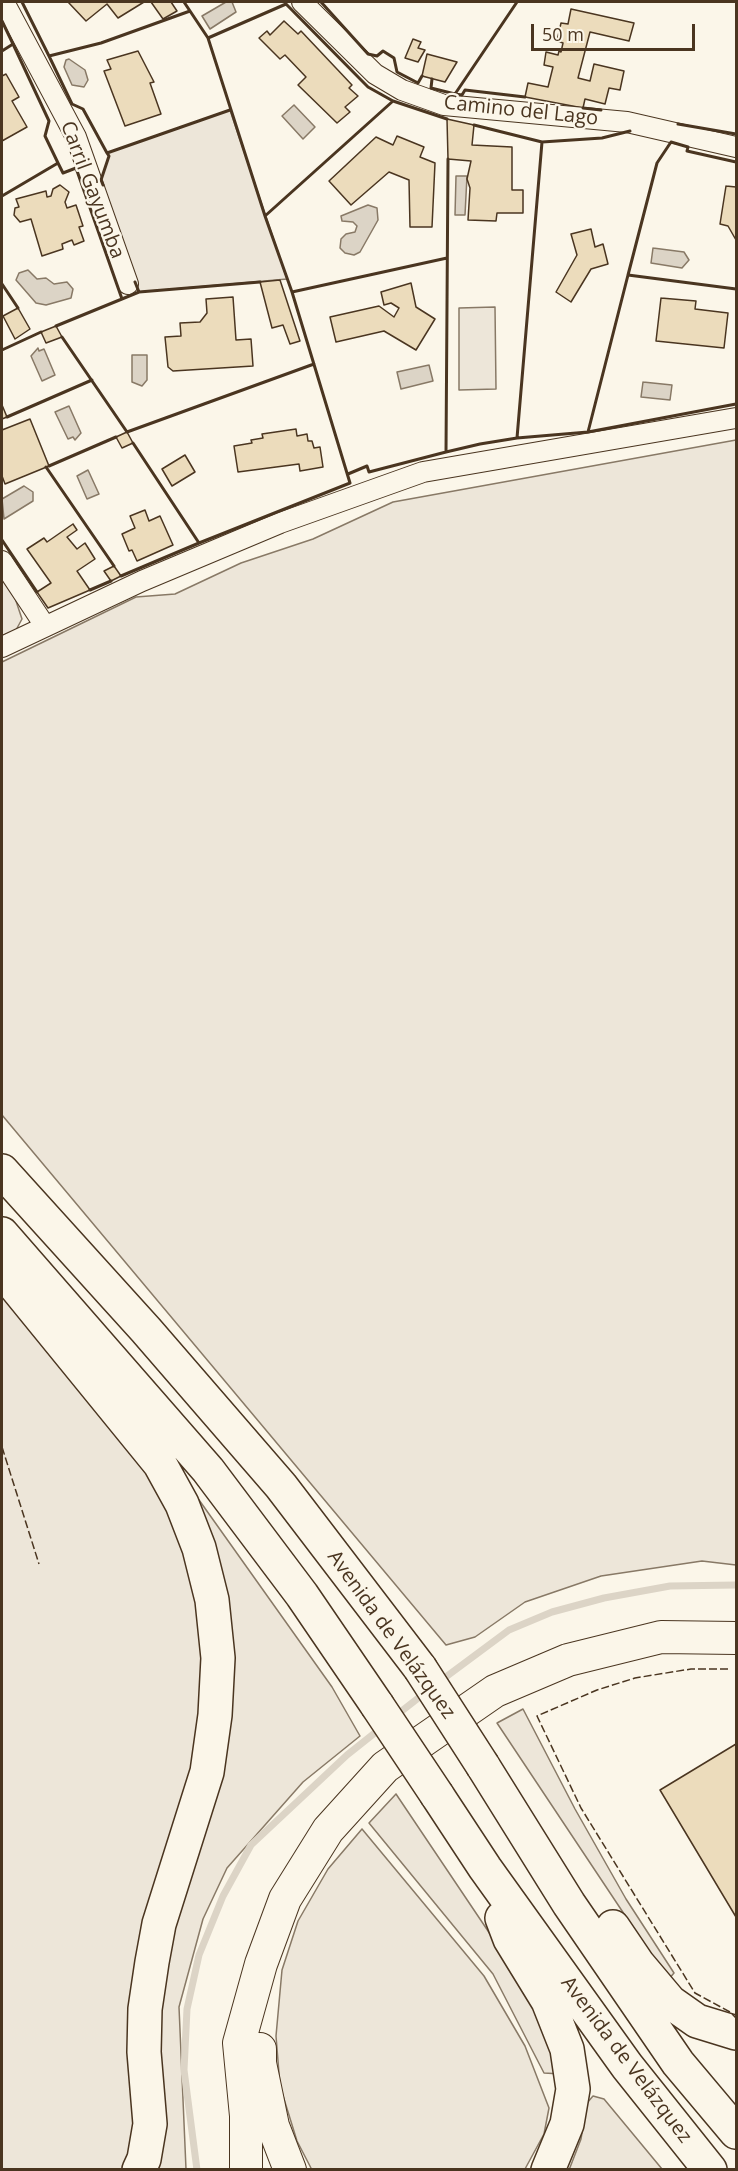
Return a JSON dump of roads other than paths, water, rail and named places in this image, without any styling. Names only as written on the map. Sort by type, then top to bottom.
[{"type":"highway","name":"Avenida de Velázquez","points":[[2,1171],[146,1330],[281,1486],[420,1668],[569,1904],[678,2063],[736,2132]]},
{"type":"highway","name":"Avenida de Velázquez","points":[[2,1234],[208,1470],[302,1595],[485,1868],[627,2066],[710,2169]]},
{"type":"highway","points":[[2,1270],[160,1464],[182,1504],[199,1548],[212,1600],[218,1658],[215,1715],[207,1772],[159,1924],[152,1962],[145,2009],[144,2052],[150,2124],[144,2159],[139,2169]]},
{"type":"highway","points":[[488,1774],[574,1870],[638,1964],[670,2002],[697,2021],[736,2033]]},
{"type":"highway","points":[[485,1868],[510,1939],[548,2001],[567,2049],[573,2089],[567,2124],[548,2169]]},
{"type":"main road","points":[[246,2169],[246,2116],[239,2043],[261,1964],[285,1899],[328,1830],[385,1767],[495,1691],[568,1660],[662,1637],[736,1638]]},
{"type":"main road","points":[[261,1964],[260,2063],[273,2126],[290,2169]]},
{"type":"street","name":"Carril Gayumba","points":[[4,2],[76,137],[128,284]]},
{"type":"street","name":"Camino del Lago","points":[[302,2],[375,74],[402,90],[444,105],[627,122],[736,147]]},
{"type":"street","points":[[2,647],[142,581],[269,527],[423,472],[736,418]]},
{"type":"street","points":[[2,561],[45,626]]},
{"type":"waterway","points":[[439,1682],[509,1630],[552,1612],[604,1598],[670,1586],[736,1585]]},
{"type":"waterway","points":[[394,1717],[426,1692]]},
{"type":"waterway","points":[[197,2170],[184,2070],[187,2009],[199,1955],[223,1896],[251,1845],[347,1755],[381,1728]]}]
